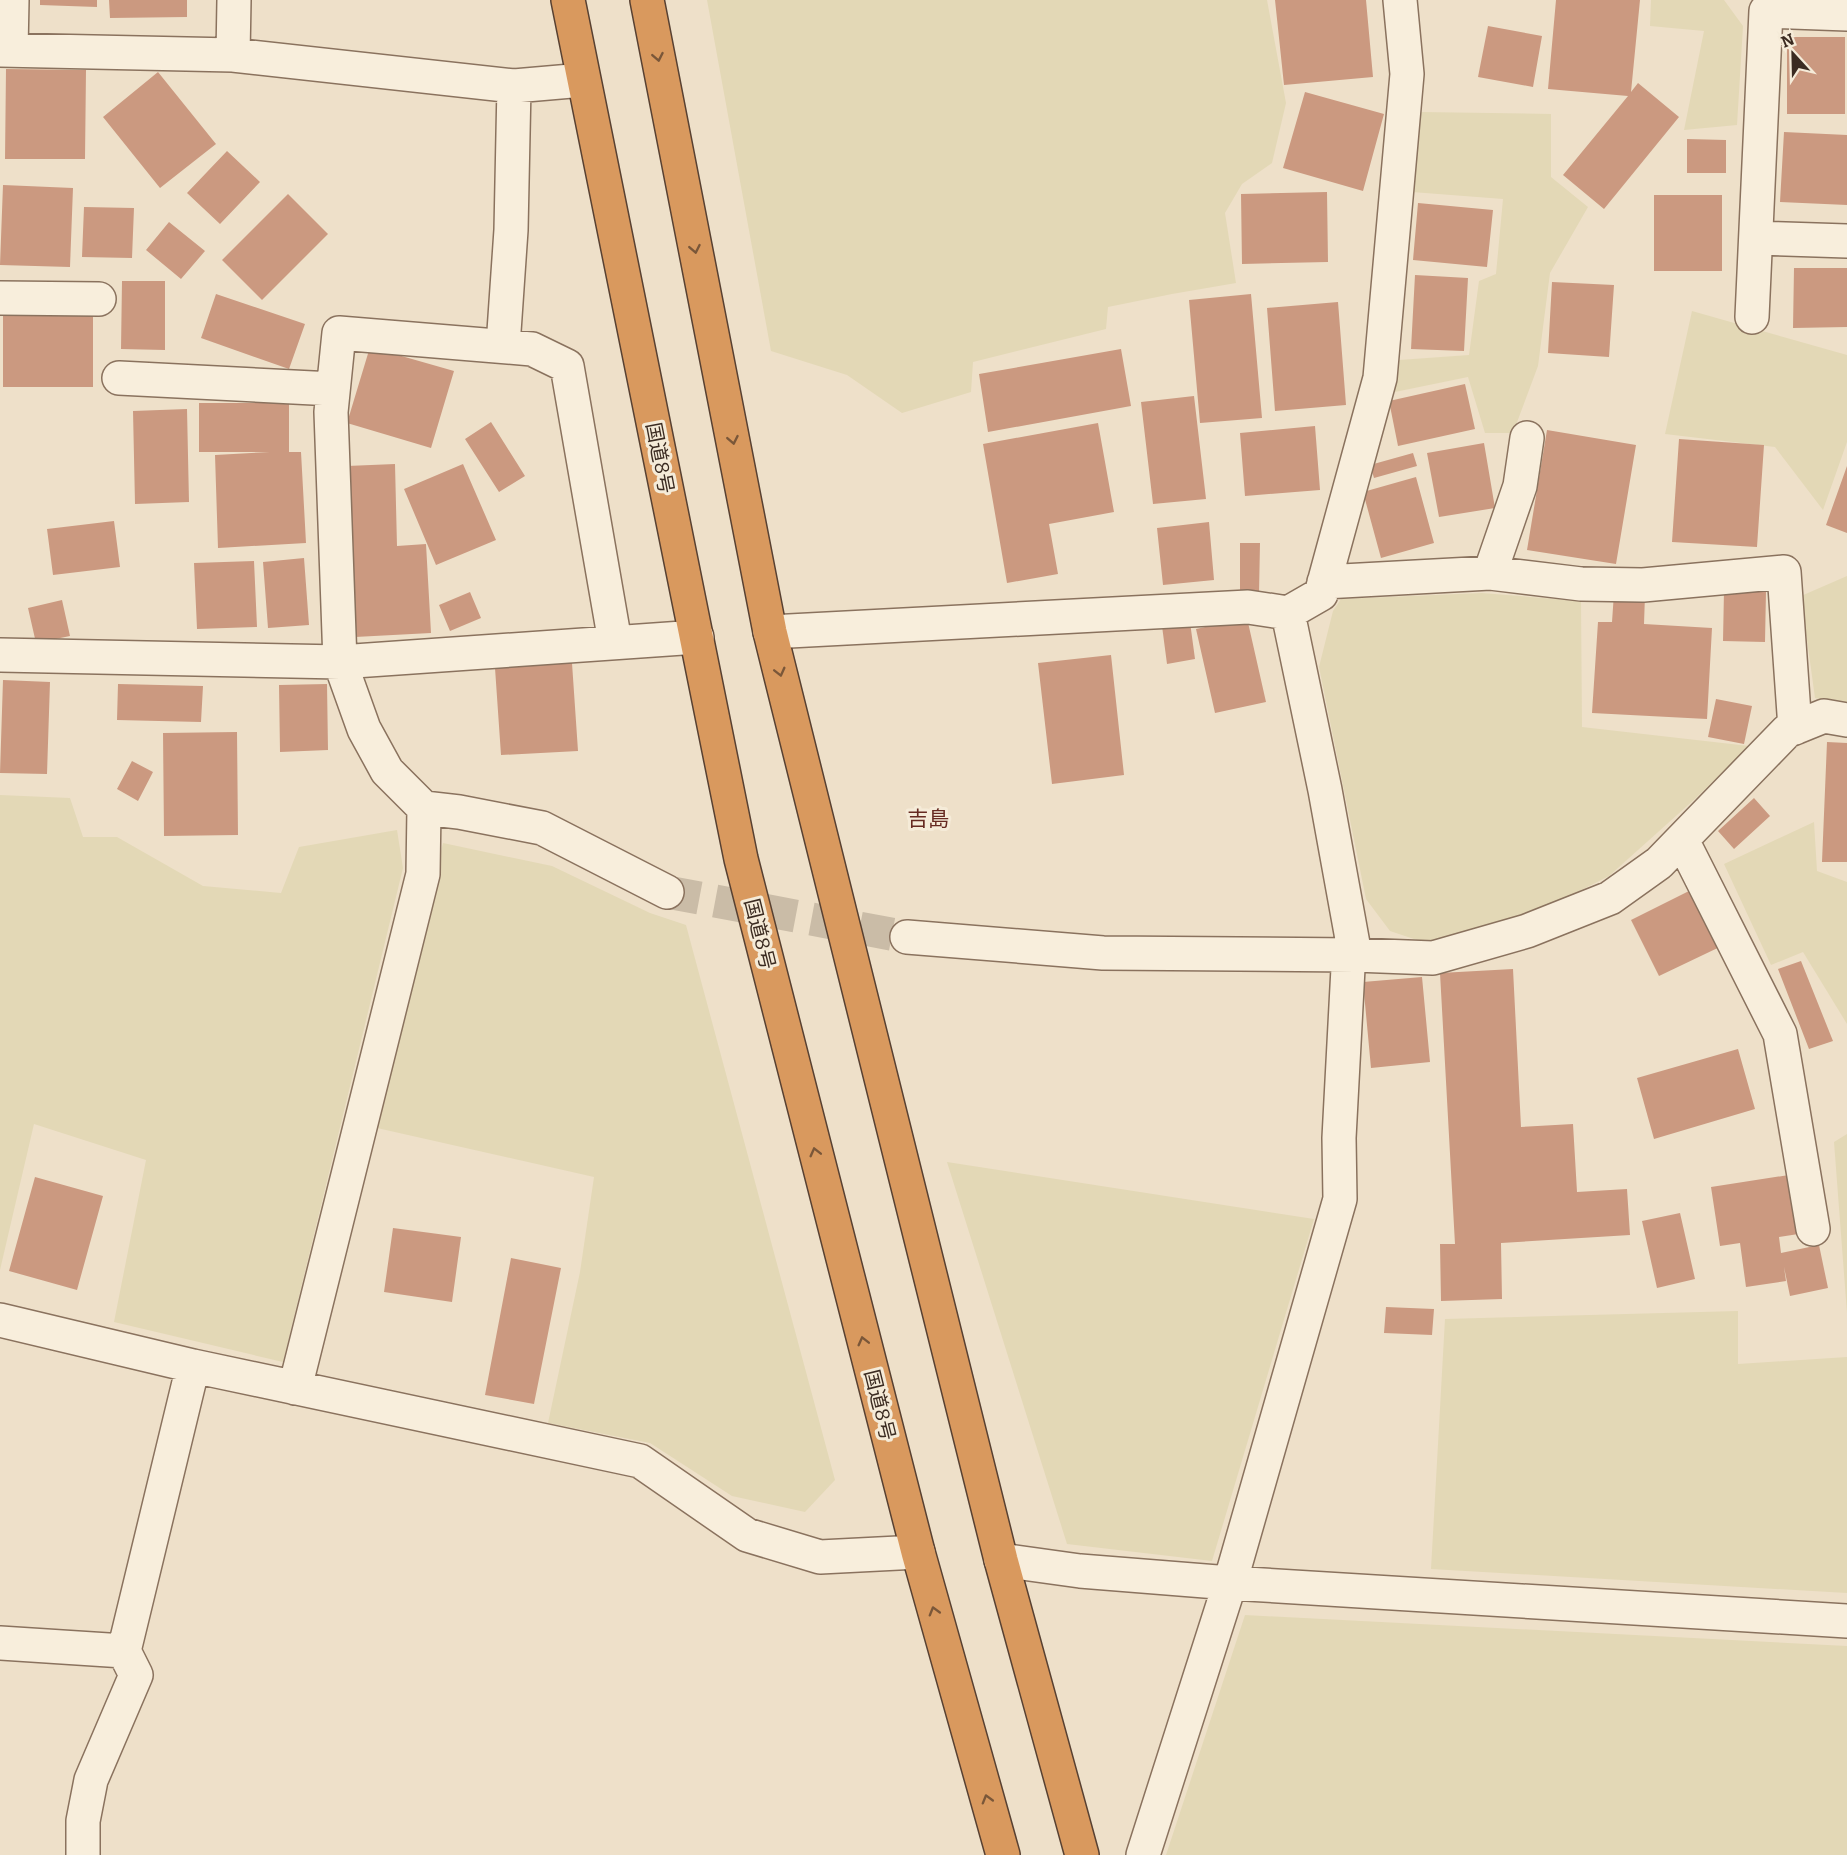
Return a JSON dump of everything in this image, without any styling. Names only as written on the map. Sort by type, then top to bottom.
[{"type":"highway","name":"国道8号","points":[[568,0],[741,859],[918,1551],[1003,1855]]},
{"type":"highway","points":[[647,0],[770,633],[1001,1560],[1082,1855]]},
{"type":"street","points":[[12,0],[6,50],[233,55],[514,86],[583,80]]},
{"type":"street","points":[[233,55],[234,0]]},
{"type":"street","points":[[770,633],[1248,607],[1288,613],[1321,594],[1380,378],[1407,74],[1400,0]]},
{"type":"street","points":[[1752,317],[1766,11],[1847,14]]},
{"type":"street","points":[[503,346],[511,231],[514,86]]},
{"type":"street","points":[[1756,238],[1847,241]]},
{"type":"street","points":[[0,298],[99,300]]},
{"type":"street","points":[[615,642],[567,366],[532,349],[339,333],[331,412],[340,662],[364,729],[387,771],[424,808],[459,812],[542,828],[667,892]]},
{"type":"street","points":[[119,378],[333,389]]},
{"type":"street","points":[[1490,573],[1520,486],[1527,438]]},
{"type":"street","points":[[1324,582],[1490,573],[1581,584],[1643,585],[1784,572],[1795,728]]},
{"type":"street","points":[[1143,1855],[1230,1582],[1340,1199],[1339,1138],[1348,968],[1355,955],[1326,790],[1288,613]]},
{"type":"street","points":[[0,655],[340,662],[697,637]]},
{"type":"street","points":[[907,937],[1103,953],[1355,955],[1433,958],[1527,931],[1610,898],[1659,863],[1786,731],[1824,716],[1847,720]]},
{"type":"street","points":[[295,1388],[423,874],[424,808]]},
{"type":"street","points":[[1682,840],[1780,1034],[1813,1229]]},
{"type":"street","points":[[0,1320],[193,1366],[640,1461],[747,1535],[820,1557],[918,1551]]},
{"type":"street","points":[[83,1855],[83,1821],[91,1780],[136,1675],[124,1651],[193,1366]]},
{"type":"street","points":[[1001,1560],[1080,1571],[1230,1582],[1847,1620]]},
{"type":"street","points":[[0,1643],[124,1651]]},
{"type":"shaded area","points":[[707,0],[1267,0],[1286,103],[1272,163],[1242,184],[1225,213],[1236,283],[1108,307],[1106,329],[973,362],[971,392],[902,413],[847,375],[771,351]]},
{"type":"shaded area","points":[[1651,0],[1724,0],[1743,26],[1737,125],[1684,130],[1704,31],[1650,26]]},
{"type":"shaded area","points":[[1420,112],[1551,114],[1551,177],[1588,207],[1550,273],[1538,366],[1513,433],[1485,433],[1468,377],[1390,393],[1399,360],[1469,355],[1479,281],[1496,274],[1503,199],[1412,192]]},
{"type":"shaded area","points":[[1692,311],[1847,355],[1847,442],[1823,510],[1775,447],[1665,434]]},
{"type":"shaded area","points":[[1847,576],[1847,705],[1815,698],[1801,596]]},
{"type":"shaded area","points":[[1482,593],[1581,601],[1582,727],[1749,746],[1696,798],[1609,876],[1544,909],[1426,943],[1390,931],[1366,899],[1319,667],[1333,611],[1341,599]]},
{"type":"shaded area","points":[[0,795],[70,798],[83,837],[117,837],[203,886],[281,893],[299,847],[397,830],[403,868],[283,1362],[114,1322],[146,1160],[34,1124],[0,1270]]},
{"type":"shaded area","points":[[1814,822],[1817,871],[1847,882],[1847,1024],[1803,952],[1771,965],[1724,864]]},
{"type":"shaded area","points":[[443,843],[552,866],[650,913],[686,925],[835,1480],[805,1512],[732,1496],[650,1443],[548,1423],[580,1272],[594,1177],[377,1128]]},
{"type":"shaded area","points":[[1847,1134],[1847,1313],[1834,1142]]},
{"type":"shaded area","points":[[947,1162],[1314,1219],[1212,1561],[1067,1544]]},
{"type":"shaded area","points":[[1738,1311],[1738,1364],[1847,1357],[1847,1593],[1431,1569],[1445,1319]]},
{"type":"shaded area","points":[[1245,1615],[1847,1646],[1847,1855],[1166,1855]]},
{"type":"building","points":[[40,0],[97,0],[97,7],[40,5]]},
{"type":"building","points":[[109,0],[187,0],[187,17],[110,18]]},
{"type":"building","points":[[1275,0],[1366,0],[1373,77],[1284,85]]},
{"type":"building","points":[[1556,0],[1640,0],[1631,92],[1638,83],[1679,117],[1604,209],[1563,175],[1628,96],[1548,89]]},
{"type":"building","points":[[1488,26],[1542,36],[1533,87],[1478,77]]},
{"type":"building","points":[[1787,37],[1845,37],[1845,114],[1787,114]]},
{"type":"building","points":[[6,69],[86,70],[85,159],[5,159]]},
{"type":"building","points":[[158,72],[216,144],[160,188],[103,117]]},
{"type":"building","points":[[1305,92],[1384,114],[1363,191],[1283,168]]},
{"type":"building","points":[[1784,132],[1847,135],[1847,205],[1780,202]]},
{"type":"building","points":[[1687,139],[1726,140],[1726,173],[1687,173]]},
{"type":"building","points":[[227,151],[260,182],[220,224],[187,193]]},
{"type":"building","points":[[3,185],[73,188],[70,267],[0,265]]},
{"type":"building","points":[[1327,192],[1328,262],[1242,264],[1241,194]]},
{"type":"building","points":[[288,194],[328,234],[262,300],[222,260]]},
{"type":"building","points":[[1654,195],[1722,195],[1722,271],[1654,271]]},
{"type":"building","points":[[1418,203],[1493,210],[1487,267],[1413,260]]},
{"type":"building","points":[[84,207],[134,208],[132,258],[82,257]]},
{"type":"building","points":[[169,222],[205,251],[181,279],[146,250]]},
{"type":"building","points":[[1794,268],[1847,268],[1847,327],[1793,328]]},
{"type":"building","points":[[1415,275],[1468,278],[1464,351],[1411,349]]},
{"type":"building","points":[[122,281],[165,281],[165,350],[121,349]]},
{"type":"building","points":[[1552,282],[1614,285],[1609,357],[1548,353]]},
{"type":"building","points":[[216,294],[305,324],[289,369],[201,338]]},
{"type":"building","points":[[1251,294],[1262,418],[1200,423],[1189,300]]},
{"type":"building","points":[[1338,302],[1346,405],[1275,411],[1267,308]]},
{"type":"building","points":[[3,315],[93,315],[93,387],[3,387]]},
{"type":"building","points":[[370,347],[454,371],[431,448],[347,423]]},
{"type":"building","points":[[1121,349],[1131,406],[988,432],[979,374]]},
{"type":"building","points":[[1465,384],[1475,429],[1398,446],[1389,401]]},
{"type":"building","points":[[1194,396],[1206,499],[1153,504],[1141,402]]},
{"type":"building","points":[[199,403],[289,403],[289,452],[301,452],[306,543],[218,548],[215,455],[270,452],[199,452]]},
{"type":"building","points":[[187,409],[189,502],[135,504],[133,411]]},
{"type":"building","points":[[491,422],[525,476],[499,492],[465,439]]},
{"type":"building","points":[[1098,423],[1114,512],[1049,524],[1058,574],[1007,583],[983,444]]},
{"type":"building","points":[[1315,426],[1320,490],[1245,496],[1240,433]]},
{"type":"building","points":[[1547,430],[1636,445],[1616,564],[1527,550]]},
{"type":"building","points":[[1679,439],[1764,445],[1757,547],[1672,542]]},
{"type":"building","points":[[1484,443],[1495,508],[1439,517],[1427,453]]},
{"type":"building","points":[[1413,453],[1417,466],[1374,478],[1370,465]]},
{"type":"building","points":[[395,464],[397,546],[426,544],[431,633],[355,637],[347,466]]},
{"type":"building","points":[[463,464],[496,540],[436,565],[404,489]]},
{"type":"building","points":[[1847,466],[1847,533],[1826,525]]},
{"type":"building","points":[[1416,477],[1434,543],[1381,558],[1363,492]]},
{"type":"building","points":[[114,521],[120,567],[53,575],[47,529]]},
{"type":"building","points":[[1209,522],[1214,580],[1163,585],[1157,528]]},
{"type":"building","points":[[1240,543],[1260,543],[1259,594],[1240,594]]},
{"type":"building","points":[[304,558],[309,625],[268,628],[263,562]]},
{"type":"building","points":[[254,561],[257,627],[197,629],[194,563]]},
{"type":"building","points":[[1724,590],[1766,591],[1765,642],[1723,641]]},
{"type":"building","points":[[470,592],[481,618],[450,631],[439,605]]},
{"type":"building","points":[[1614,593],[1645,595],[1644,624],[1712,628],[1707,719],[1592,713],[1598,622],[1612,622]]},
{"type":"building","points":[[62,600],[70,636],[36,643],[28,608]]},
{"type":"building","points":[[1247,618],[1266,702],[1215,713],[1196,629]]},
{"type":"building","points":[[1190,622],[1195,659],[1167,664],[1162,626]]},
{"type":"building","points":[[1111,655],[1124,775],[1052,784],[1038,663]]},
{"type":"building","points":[[572,663],[578,751],[501,755],[495,668]]},
{"type":"building","points":[[3,680],[50,682],[47,774],[0,773]]},
{"type":"building","points":[[118,684],[203,686],[201,722],[117,720]]},
{"type":"building","points":[[327,684],[328,750],[280,752],[279,685]]},
{"type":"building","points":[[1716,699],[1752,706],[1744,744],[1708,737]]},
{"type":"building","points":[[237,732],[238,835],[164,836],[163,733]]},
{"type":"building","points":[[1827,742],[1847,743],[1847,862],[1822,862]]},
{"type":"building","points":[[132,761],[153,772],[138,801],[117,789]]},
{"type":"building","points":[[1754,798],[1770,816],[1734,849],[1718,831]]},
{"type":"building","points":[[1697,887],[1726,944],[1659,976],[1631,920]]},
{"type":"building","points":[[1801,961],[1833,1041],[1809,1049],[1778,969]]},
{"type":"building","points":[[1513,969],[1521,1127],[1573,1124],[1577,1192],[1627,1189],[1630,1235],[1501,1243],[1502,1299],[1441,1301],[1440,1244],[1455,1244],[1440,973]]},
{"type":"building","points":[[1422,977],[1430,1062],[1371,1068],[1363,982]]},
{"type":"building","points":[[1738,1049],[1755,1109],[1654,1139],[1637,1078]]},
{"type":"building","points":[[1795,1174],[1805,1233],[1779,1237],[1781,1253],[1819,1245],[1828,1288],[1790,1296],[1784,1267],[1786,1281],[1746,1287],[1740,1243],[1720,1246],[1711,1187]]},
{"type":"building","points":[[35,1177],[103,1196],[77,1290],[9,1271]]},
{"type":"building","points":[[1680,1213],[1695,1279],[1657,1288],[1642,1221]]},
{"type":"building","points":[[393,1228],[461,1237],[452,1302],[384,1292]]},
{"type":"building","points":[[511,1258],[561,1268],[534,1404],[485,1395]]},
{"type":"building","points":[[1386,1307],[1434,1309],[1432,1335],[1384,1333]]},
{"type":"tunnel","points":[[667,892],[907,937]]},
{"type":"district","name":"吉島","points":[[928,819]]}]
